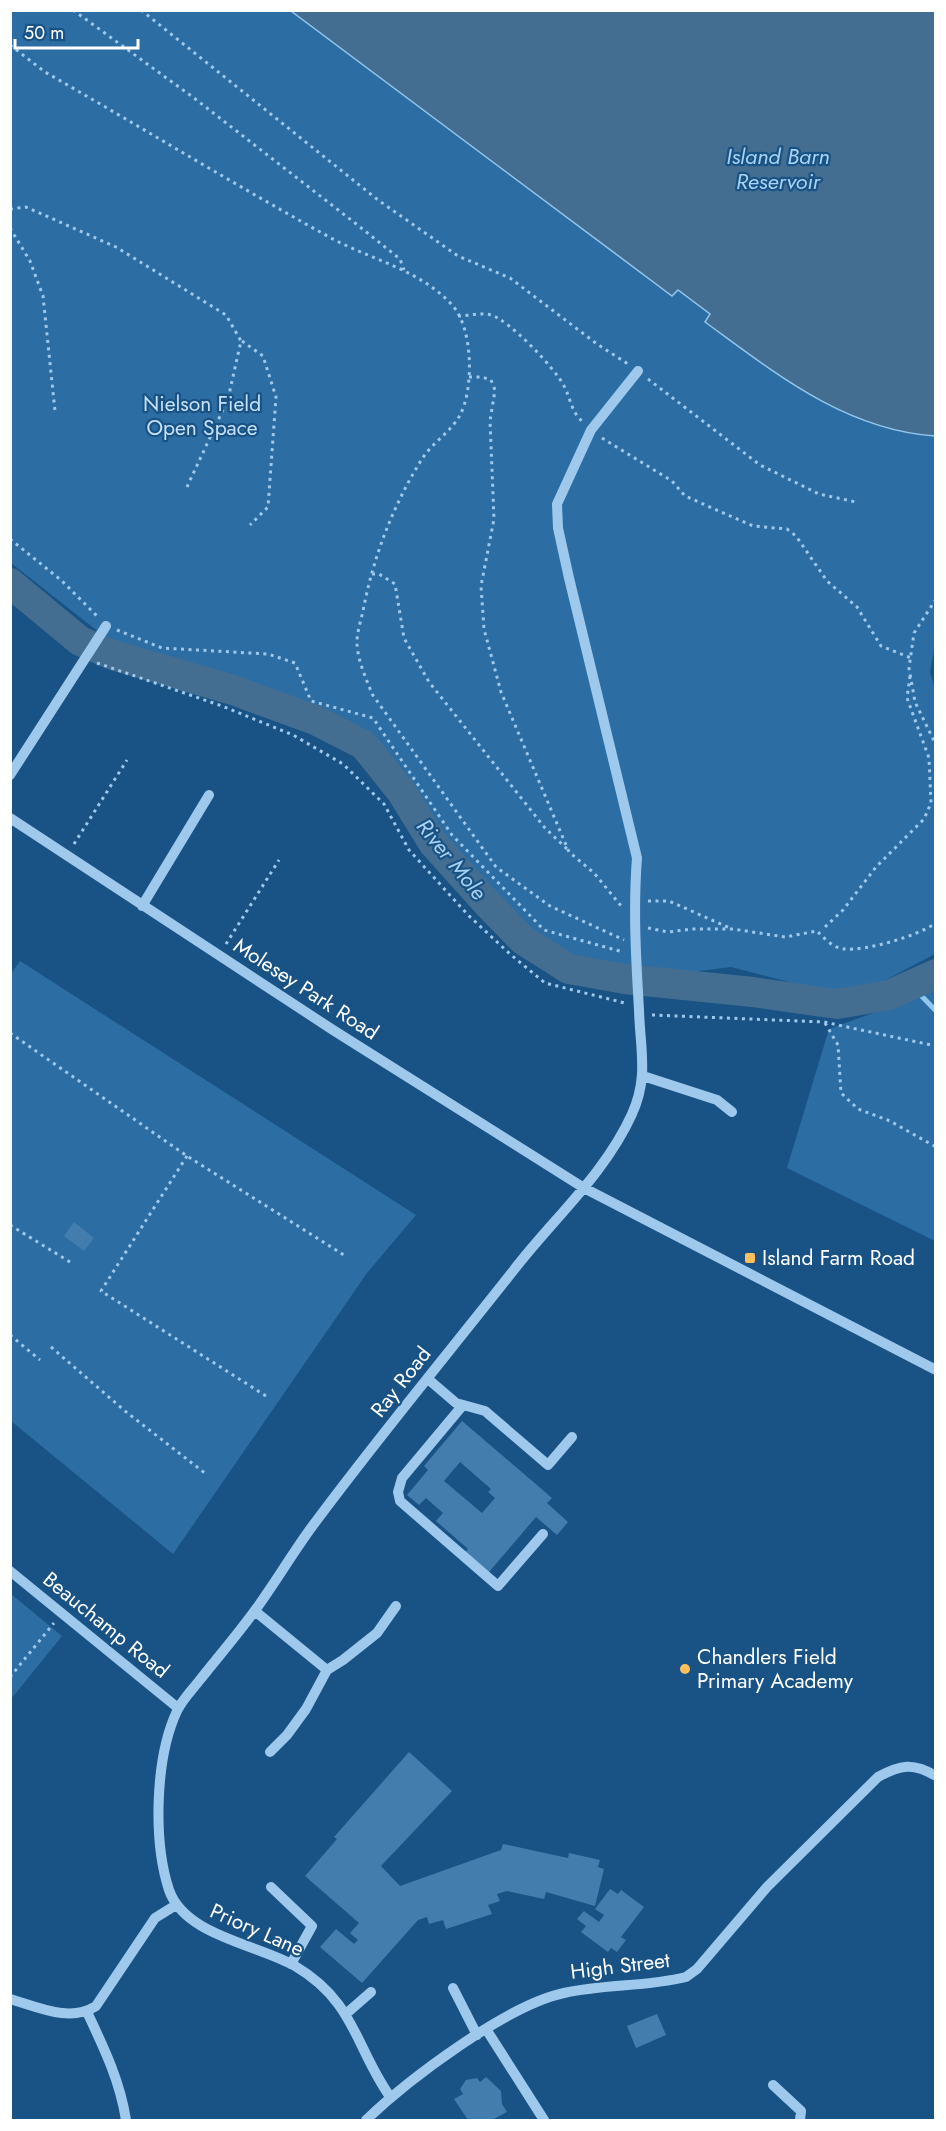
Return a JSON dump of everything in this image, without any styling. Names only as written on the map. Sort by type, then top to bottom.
[{"type":"street","name":"Ray Road","points":[[178,1708],[255,1611],[310,1529],[531,1247],[584,1188],[634,1111],[643,1076],[643,1037],[639,1011],[634,900],[637,858],[558,528],[557,504],[591,430],[638,371]]},
{"type":"street","points":[[10,775],[76,675],[103,629]]},
{"type":"street","points":[[141,906],[208,795]]},
{"type":"street","name":"Molesey Park Road","points":[[10,818],[141,906],[584,1188]]},
{"type":"street","points":[[643,1076],[717,1100],[732,1112]]},
{"type":"street","points":[[584,1188],[936,1370]]},
{"type":"street","points":[[428,1379],[456,1402],[485,1411],[548,1465],[572,1437]]},
{"type":"street","points":[[463,1405],[402,1478],[398,1492],[400,1500],[498,1586],[543,1534]]},
{"type":"street","name":"Beauchamp Road","points":[[10,1571],[61,1615],[178,1708]]},
{"type":"street","points":[[270,1752],[287,1735],[306,1709],[327,1670],[377,1633],[396,1606]]},
{"type":"street","points":[[255,1611],[327,1670]]},
{"type":"street","name":"Priory Lane","points":[[178,1708],[165,1742],[159,1793],[162,1854],[170,1891],[176,1905],[198,1926],[291,1964],[327,1990],[347,2013],[378,2079],[391,2098]]},
{"type":"street","name":"High Street","points":[[366,2121],[391,2098],[481,2032],[525,2007],[562,1993],[686,1977],[698,1969],[767,1887],[878,1777],[894,1768],[912,1765],[936,1776]]},
{"type":"street","points":[[271,1887],[312,1926],[291,1964]]},
{"type":"street","points":[[10,1999],[66,2014],[87,2012],[96,2006],[155,1918],[176,1905]]},
{"type":"street","points":[[453,1988],[544,2121]]},
{"type":"street","points":[[347,2013],[371,1992]]},
{"type":"street","points":[[87,2012],[109,2058],[122,2096],[126,2121]]},
{"type":"street","points":[[773,2085],[801,2111],[800,2121]]},
{"type":"path","points":[[73,10],[194,98],[355,223],[400,259],[404,270]]},
{"type":"path","points":[[141,10],[378,200],[458,256],[510,278],[597,344],[638,371],[760,465],[819,494],[856,502]]},
{"type":"path","points":[[10,45],[45,72],[287,213],[345,245],[404,270],[454,307],[465,332],[469,393],[459,416],[423,457],[405,489],[380,544],[357,641],[362,665],[372,694],[496,867],[550,906],[637,951]]},
{"type":"path","points":[[10,209],[27,207],[116,247],[226,315],[241,341],[263,356],[276,398],[268,507],[250,525]]},
{"type":"path","points":[[10,228],[30,261],[43,296],[55,411]]},
{"type":"path","points":[[458,316],[483,313],[504,321],[526,341],[564,384],[575,415],[591,430],[672,481],[685,496],[753,526],[788,529],[796,536],[827,581],[857,607],[881,646],[910,658]]},
{"type":"path","points":[[186,489],[228,399],[241,341]]},
{"type":"path","points":[[10,539],[62,581],[103,629],[162,648],[268,654],[296,663],[311,701],[374,718],[452,835],[544,930],[637,951]]},
{"type":"path","points":[[372,574],[379,574],[395,584],[404,638],[429,682],[545,828],[569,852]]},
{"type":"path","points":[[825,927],[843,910],[876,867],[924,819],[931,802],[929,758],[907,698],[914,633],[936,599]]},
{"type":"path","points":[[85,658],[222,705],[293,735],[343,764],[384,804],[409,850],[468,915],[544,983],[639,1011],[824,1022],[936,1046]]},
{"type":"path","points":[[910,676],[915,702],[936,745]]},
{"type":"path","points":[[66,856],[127,760]]},
{"type":"path","points":[[219,956],[279,860]]},
{"type":"path","points":[[634,900],[669,901],[733,929]]},
{"type":"path","points":[[824,1022],[838,1045],[841,1093],[858,1109],[890,1121],[936,1147]]},
{"type":"path","points":[[10,1033],[187,1156],[346,1257]]},
{"type":"path","points":[[187,1156],[101,1291],[266,1396]]},
{"type":"path","points":[[10,1224],[70,1262]]},
{"type":"path","points":[[10,1335],[40,1360]]},
{"type":"path","points":[[51,1347],[126,1411],[206,1474]]},
{"type":"path","points":[[10,1677],[61,1615]]},
{"type":"green space","name":"Nielson Field Open Space","points":[[11,11],[291,11],[672,295],[677,289],[711,314],[705,322],[861,420],[890,429],[935,436],[936,639],[930,672],[936,692],[935,954],[874,986],[846,993],[824,991],[731,967],[675,974],[580,958],[541,938],[502,904],[447,845],[403,770],[350,722],[298,708],[217,676],[119,642],[100,633],[11,563]]},
{"type":"green space","points":[[20,961],[416,1215],[367,1273],[173,1554],[11,1421],[10,975]]},
{"type":"green space","points":[[935,986],[935,1241],[787,1168],[829,1029],[934,991],[932,987]]},
{"type":"green space","points":[[11,1594],[62,1636],[11,1699]]},
{"type":"water","name":"Island Barn Reservoir","points":[[291,11],[935,11],[935,436],[871,423],[841,411],[785,379],[705,322],[710,314],[678,290],[672,296]]},
{"type":"building","points":[[74,1222],[94,1238],[84,1251],[64,1236]]},
{"type":"building","points":[[462,1421],[552,1498],[547,1503],[568,1522],[557,1535],[536,1517],[489,1572],[465,1552],[468,1549],[436,1521],[443,1513],[426,1498],[419,1505],[407,1495],[428,1470],[424,1466]],"holes":[[[460,1462],[491,1489],[488,1492],[495,1498],[482,1513],[444,1481]]]},
{"type":"building","points":[[409,1752],[452,1791],[381,1866],[400,1886],[501,1850],[503,1844],[568,1858],[569,1853],[600,1860],[598,1867],[604,1869],[595,1906],[546,1892],[544,1899],[507,1891],[497,1894],[500,1901],[488,1905],[492,1914],[446,1929],[443,1920],[429,1924],[427,1917],[418,1920],[362,1983],[320,1947],[336,1929],[354,1944],[358,1940],[350,1933],[359,1923],[305,1876],[337,1839],[334,1837]]},
{"type":"building","points":[[610,1889],[618,1894],[621,1890],[644,1907],[621,1937],[626,1940],[617,1952],[611,1948],[608,1952],[581,1932],[586,1926],[577,1919],[584,1911],[599,1922],[604,1915],[595,1909]]},
{"type":"building","points":[[657,2014],[666,2035],[636,2048],[627,2026]]},
{"type":"building","points":[[486,2077],[501,2091],[502,2104],[507,2112],[492,2120],[468,2120],[454,2099],[463,2094],[460,2089],[466,2080],[477,2078],[480,2082]]},
{"type":"waterway","name":"River Mole","points":[[10,583],[80,641],[113,655],[233,690],[315,720],[364,745],[401,791],[433,843],[487,903],[523,940],[569,969],[625,979],[753,992],[837,1004],[889,995],[936,974]]},
{"type":"waterway","points":[[912,986],[936,1011]]},
{"type":"place","name":"Island Farm Road","points":[[750,1258]]},
{"type":"place","name":"Chandlers Field Primary Academy","points":[[685,1669]]}]
